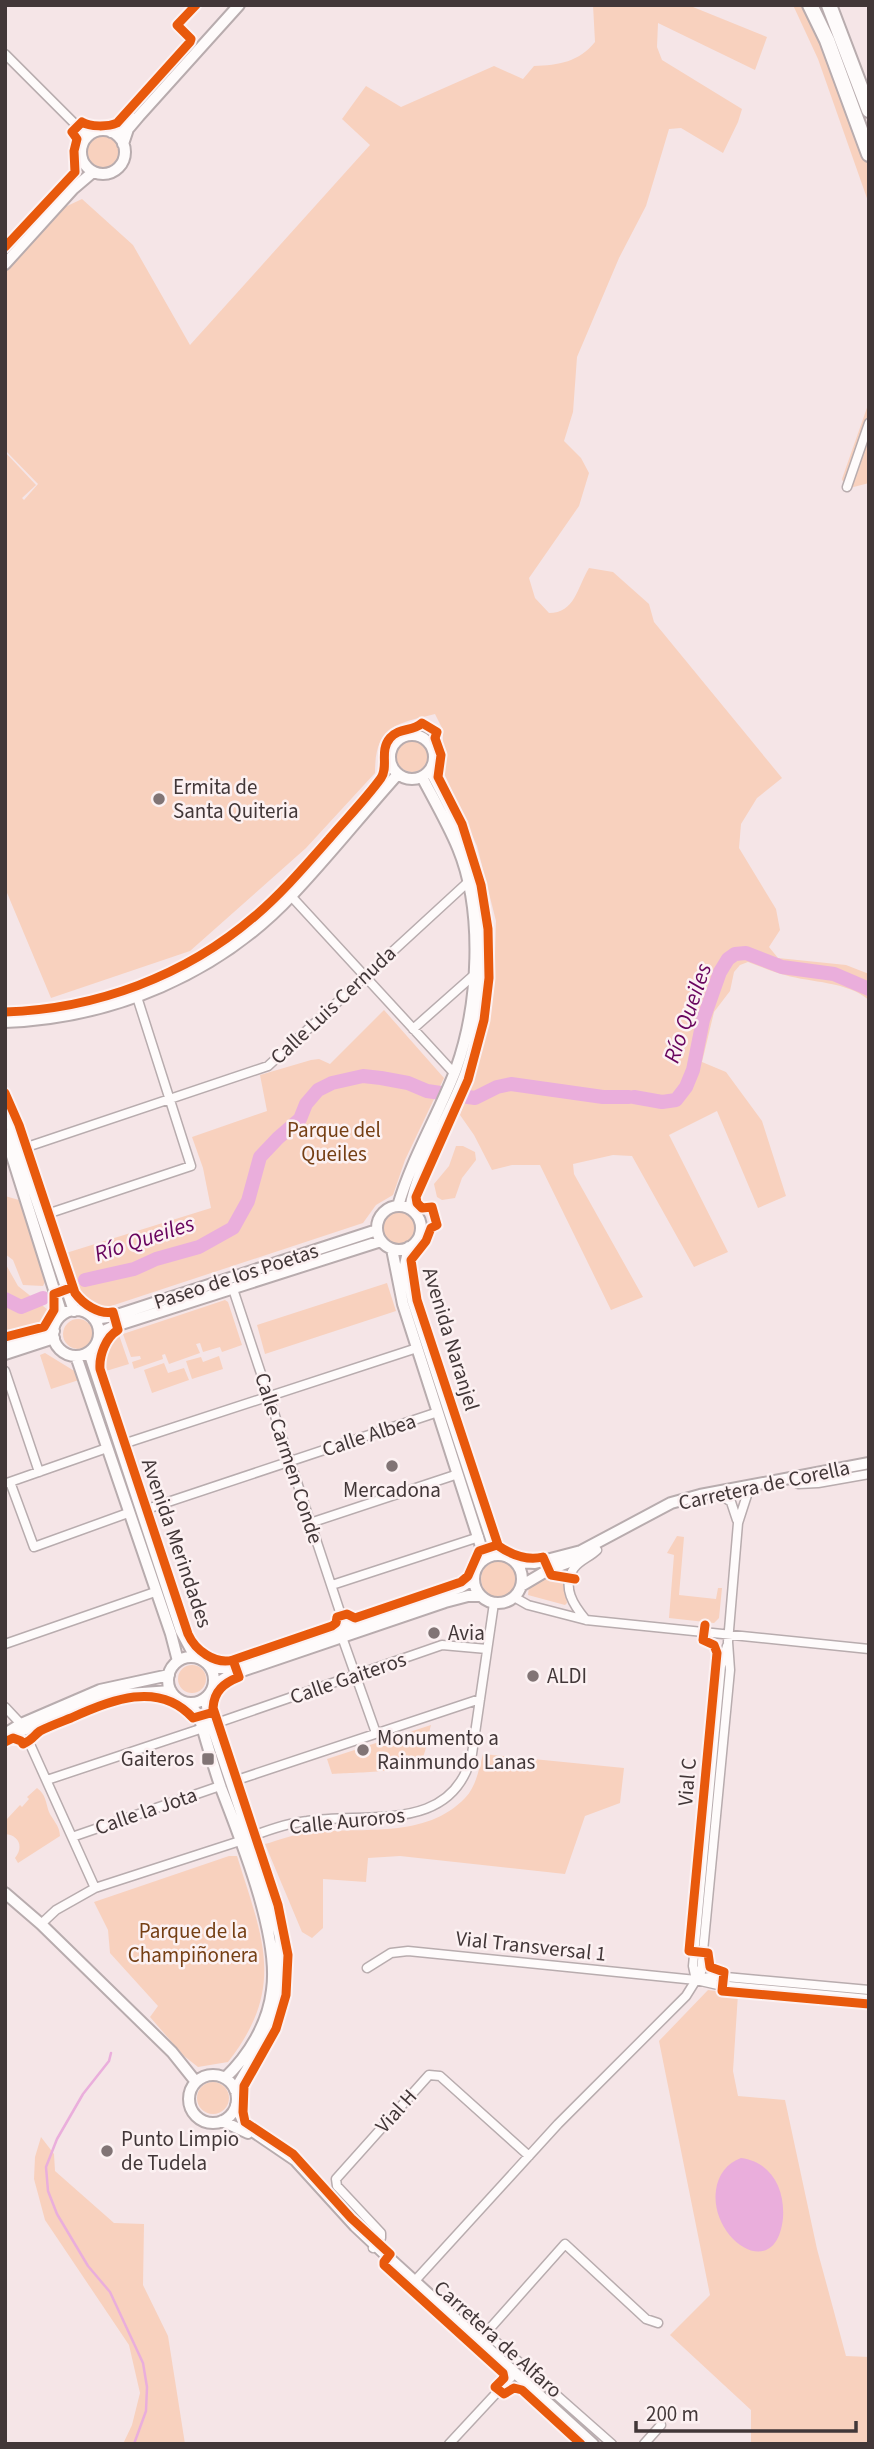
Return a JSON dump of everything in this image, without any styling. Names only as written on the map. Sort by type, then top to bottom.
[{"type":"highway","points":[[810,5],[827,40],[869,154]]},
{"type":"highway","points":[[831,5],[869,110]]},
{"type":"main road","points":[[111,132],[122,127],[234,5]]},
{"type":"main road","points":[[123,144],[128,129],[239,5]]},
{"type":"main road","points":[[103,130],[111,132],[118,136],[123,144],[125,151],[121,165],[108,174],[93,172],[84,164],[81,149],[88,136],[103,130]]},
{"type":"main road","points":[[5,256],[77,177],[84,164]]},
{"type":"main road","points":[[5,264],[73,189],[93,172]]},
{"type":"main road","points":[[418,735],[427,741],[433,750],[434,760],[426,773],[405,778],[396,772],[390,755],[399,738],[418,735]]},
{"type":"main road","points":[[5,1020],[83,1013],[137,997],[192,972],[223,953],[291,896],[396,772]]},
{"type":"main road","points":[[5,1020],[51,1015],[127,997],[157,986],[221,950],[247,932],[291,890],[396,772]]},
{"type":"main road","points":[[426,773],[459,850],[475,932],[475,974],[460,1072]]},
{"type":"main road","points":[[410,1209],[415,1185],[476,1031],[484,983],[484,932],[467,845],[426,773]]},
{"type":"main road","points":[[5,1107],[74,1311]]},
{"type":"main road","points":[[398,1206],[407,1177],[444,1110]]},
{"type":"main road","points":[[5,1134],[62,1315],[54,1335],[5,1354]]},
{"type":"main road","points":[[398,1206],[410,1209],[419,1219],[421,1227],[416,1242],[409,1247],[392,1249],[379,1235],[380,1217],[398,1206]]},
{"type":"main road","name":"Paseo de los Poetas","points":[[99,1333],[233,1289],[379,1235]]},
{"type":"main road","name":"Paseo de los Poetas","points":[[94,1319],[115,1316],[379,1235]]},
{"type":"main road","name":"Avenida Naranjel","points":[[409,1247],[405,1265],[412,1302],[494,1548],[500,1555]]},
{"type":"main road","name":"Avenida Naranjel","points":[[392,1249],[403,1304],[485,1559]]},
{"type":"main road","points":[[54,1335],[62,1351],[76,1356],[89,1352],[94,1347],[99,1333],[94,1319],[81,1311],[62,1315]]},
{"type":"main road","points":[[5,1345],[54,1335]]},
{"type":"main road","name":"Avenida Merindades","points":[[89,1352],[181,1631],[195,1657]]},
{"type":"main road","name":"Avenida Merindades","points":[[76,1356],[178,1661]]},
{"type":"main road","name":"Carretera de Corella","points":[[515,1562],[536,1563],[581,1551],[671,1503],[869,1463]]},
{"type":"main road","name":"Carretera de Corella","points":[[521,1586],[548,1570],[597,1550],[680,1506],[869,1472]]},
{"type":"main road","points":[[500,1555],[515,1562],[521,1572],[521,1586],[514,1597],[506,1602],[494,1603],[477,1592],[474,1579],[476,1570],[485,1559],[500,1555]]},
{"type":"main road","points":[[189,1703],[205,1698],[214,1685],[230,1675],[461,1587],[474,1579]]},
{"type":"main road","points":[[210,1666],[230,1666],[445,1602],[481,1596]]},
{"type":"main road","points":[[207,1727],[189,1703],[171,1691],[169,1675],[178,1661],[195,1657],[210,1666],[214,1685]]},
{"type":"main road","points":[[12,1732],[100,1690],[169,1675]]},
{"type":"main road","points":[[12,1732],[114,1695],[171,1691]]},
{"type":"main road","points":[[205,1698],[207,1727],[280,1937],[282,1978],[272,2027],[235,2090],[236,2105],[222,2121],[207,2122],[194,2113],[189,2097],[196,2082],[208,2076],[225,2078],[235,2090]]},
{"type":"main road","points":[[225,2078],[242,2062],[264,2023],[273,1989],[271,1950],[245,1839]]},
{"type":"main road","points":[[5,1893],[41,1924],[172,2052],[196,2082]]},
{"type":"main road","name":"Carretera de Alfaro","points":[[236,2105],[245,2126],[295,2160],[374,2247]]},
{"type":"main road","name":"Carretera de Alfaro","points":[[222,2121],[248,2133],[290,2162],[374,2247],[480,2339],[587,2444]]},
{"type":"main road","name":"Carretera de Alfaro","points":[[514,2374],[593,2444]]},
{"type":"street","points":[[5,54],[88,136]]},
{"type":"street","points":[[847,486],[869,422]]},
{"type":"street","name":"Calle Luis Cernuda","points":[[21,1149],[268,1066],[467,883]]},
{"type":"street","points":[[291,896],[413,1029],[460,1072]]},
{"type":"street","points":[[413,1029],[475,974]]},
{"type":"street","points":[[53,1212],[191,1166],[137,997]]},
{"type":"street","name":"Calle Carmen Conde","points":[[233,1289],[332,1585],[355,1676],[376,1734]]},
{"type":"street","points":[[120,1445],[417,1348]]},
{"type":"street","points":[[5,1371],[38,1472]]},
{"type":"street","name":"Calle Albea","points":[[141,1511],[438,1412]]},
{"type":"street","points":[[107,1448],[7,1483],[34,1547],[128,1513]]},
{"type":"street","points":[[310,1523],[458,1474]]},
{"type":"street","name":"Vial C","points":[[696,1980],[694,1959],[720,1666],[728,1639],[738,1522],[748,1492]]},
{"type":"street","points":[[724,1497],[731,1502],[738,1522]]},
{"type":"street","points":[[332,1585],[479,1536]]},
{"type":"street","points":[[586,1620],[573,1604],[569,1583],[574,1569],[597,1550]]},
{"type":"street","points":[[5,1644],[155,1592]]},
{"type":"street","points":[[514,1597],[528,1605],[586,1620],[728,1639],[869,1650]]},
{"type":"street","name":"Calle Auroros","points":[[41,1924],[55,1910],[95,1888],[245,1839],[307,1821],[415,1814],[434,1807],[458,1787],[469,1768],[494,1603]]},
{"type":"street","name":"Calle Gaiteros","points":[[47,1780],[448,1644],[486,1649]]},
{"type":"street","name":"Calle la Jota","points":[[72,1837],[480,1699]]},
{"type":"street","points":[[5,1707],[12,1732],[29,1742],[95,1888]]},
{"type":"street","points":[[29,1742],[42,1723]]},
{"type":"street","name":"Vial Transversal 1","points":[[367,1968],[391,1953],[408,1951],[869,1999]]},
{"type":"street","name":"Vial Transversal 1","points":[[696,1980],[715,1976],[869,1990]]},
{"type":"street","points":[[413,2282],[529,2156],[686,1996],[696,1980]]},
{"type":"street","name":"Vial H","points":[[374,2247],[382,2238],[381,2233],[337,2186],[336,2179],[429,2075],[440,2076],[529,2156]]},
{"type":"street","points":[[612,2444],[480,2339],[565,2244],[646,2319],[657,2323]]},
{"type":"street","points":[[449,2444],[514,2374]]},
{"type":"street","points":[[644,2444],[662,2425]]},
{"type":"green space","points":[[593,5],[688,5],[767,37],[755,70],[658,23],[657,47],[662,60],[742,109],[723,153],[681,128],[669,129],[646,206],[619,258],[577,357],[573,412],[564,441],[581,458],[589,473],[579,506],[529,578],[535,598],[549,613],[565,609],[570,604],[589,568],[613,572],[649,604],[654,622],[782,778],[757,798],[741,824],[739,848],[776,909],[780,930],[769,947],[778,958],[846,965],[869,974],[869,1000],[850,989],[795,978],[748,962],[740,965],[734,972],[730,991],[714,1012],[702,1062],[726,1072],[762,1121],[786,1196],[758,1208],[717,1111],[669,1135],[728,1252],[694,1267],[632,1156],[613,1155],[573,1164],[574,1174],[643,1297],[611,1310],[540,1165],[512,1165],[492,1170],[460,1115],[480,1058],[494,990],[496,921],[477,846],[443,771],[443,730],[435,714],[398,725],[383,736],[376,757],[375,773],[306,848],[190,951],[51,998],[5,888],[5,452],[36,485],[22,498],[24,500],[38,484],[5,450],[5,270],[65,207],[82,199],[133,245],[190,345],[370,145],[342,119],[366,86],[401,107],[494,66],[523,79],[534,66],[568,61],[589,49],[595,42]]},
{"type":"green space","points":[[793,5],[819,5],[869,135],[869,204],[818,59]]},
{"type":"green space","points":[[103,136],[115,141],[120,153],[115,165],[103,170],[91,165],[86,153],[91,141]]},
{"type":"green space","points":[[869,402],[869,483],[846,489],[842,479]]},
{"type":"green space","points":[[412,740],[424,744],[428,756],[424,768],[412,772],[400,768],[396,756],[400,744]]},
{"type":"green space","name":"Parque del Queiles","points":[[384,1010],[444,1078],[405,1160],[393,1195],[376,1205],[363,1223],[105,1308],[81,1294],[66,1253],[211,1208],[203,1168],[192,1137],[267,1111],[260,1075],[311,1060],[319,1059],[330,1064]]},
{"type":"green space","points":[[456,1146],[463,1146],[475,1152],[476,1160],[462,1178],[455,1198],[442,1200],[437,1197],[434,1184],[449,1166]]},
{"type":"green space","points":[[5,1196],[19,1200],[46,1280],[43,1286],[23,1285],[13,1260],[5,1254]]},
{"type":"green space","points":[[400,1211],[412,1216],[417,1228],[412,1240],[400,1245],[388,1240],[383,1228],[388,1216]]},
{"type":"green space","points":[[5,1263],[18,1286],[48,1310],[42,1321],[5,1334]]},
{"type":"green space","points":[[387,1283],[396,1311],[265,1354],[257,1325]]},
{"type":"green space","points":[[225,1300],[242,1345],[222,1352],[220,1347],[203,1352],[200,1343],[196,1344],[200,1353],[169,1364],[165,1354],[162,1355],[163,1359],[134,1369],[132,1362],[141,1359],[140,1356],[131,1357],[123,1334]]},
{"type":"green space","points":[[78,1319],[89,1323],[93,1334],[89,1345],[78,1349],[67,1345],[63,1334],[67,1323]]},
{"type":"green space","points":[[119,1335],[129,1364],[106,1371],[108,1351]]},
{"type":"green space","points":[[45,1353],[76,1372],[79,1380],[51,1389],[40,1355]]},
{"type":"green space","points":[[219,1356],[223,1369],[192,1379],[186,1361],[201,1357],[203,1362]]},
{"type":"green space","points":[[164,1363],[168,1373],[184,1368],[189,1380],[152,1393],[144,1370]]},
{"type":"green space","points":[[677,1536],[684,1537],[679,1595],[716,1599],[718,1588],[722,1588],[719,1618],[714,1623],[669,1618],[674,1555],[667,1553]]},
{"type":"green space","points":[[499,1561],[512,1566],[517,1579],[512,1592],[499,1597],[486,1592],[481,1579],[486,1566]]},
{"type":"green space","points":[[550,1577],[564,1579],[565,1605],[528,1595],[529,1586]]},
{"type":"green space","points":[[192,1665],[202,1669],[206,1679],[202,1689],[192,1693],[182,1689],[178,1679],[182,1669]]},
{"type":"green space","points":[[431,1725],[423,1757],[417,1763],[395,1769],[332,1774],[327,1759]]},
{"type":"green space","points":[[483,1754],[624,1768],[620,1803],[585,1816],[565,1874],[400,1856],[368,1858],[366,1882],[323,1879],[323,1928],[312,1938],[302,1932],[265,1844],[306,1833],[393,1828],[432,1820],[449,1811],[469,1794],[477,1778]]},
{"type":"green space","points":[[37,1788],[44,1796],[60,1836],[18,1863],[15,1858],[19,1842],[5,1834],[7,1819],[20,1805],[22,1807],[29,1799],[27,1797]]},
{"type":"green space","name":"Parque de la Champiñonera","points":[[229,1856],[237,1856],[261,1937],[263,1985],[258,2010],[228,2062],[198,2067],[184,2056],[150,2017],[158,2006],[110,1953],[108,1930],[94,1902]]},
{"type":"green space","points":[[708,1990],[738,1994],[733,2071],[738,2096],[785,2100],[817,2249],[846,2356],[869,2357],[869,2444],[751,2444],[751,2410],[670,2335],[710,2295],[659,2041]]},
{"type":"green space","points":[[213,2082],[224,2087],[229,2098],[224,2109],[213,2114],[202,2109],[197,2098],[202,2087]]},
{"type":"green space","points":[[41,2137],[54,2154],[55,2171],[114,2223],[144,2224],[143,2285],[168,2336],[185,2444],[123,2444],[132,2425],[140,2393],[129,2345],[45,2220],[34,2179],[35,2157]]},
{"type":"shaded area","points":[[741,2158],[761,2165],[768,2171],[782,2197],[783,2218],[778,2238],[769,2249],[757,2252],[732,2238],[717,2208],[716,2190],[721,2175],[727,2166]]},
{"type":"waterway","name":"Río Queiles","points":[[634,1097],[662,1102],[676,1100],[686,1087],[693,1070],[703,1020],[720,972],[728,959],[735,954],[746,953],[782,967],[834,974],[869,989]]},
{"type":"waterway","name":"Río Queiles","points":[[85,1280],[134,1269],[156,1259],[199,1247],[233,1228],[248,1201],[260,1157],[300,1119],[306,1104],[318,1090],[332,1083],[363,1076],[408,1083],[427,1091],[475,1098],[497,1087],[511,1084],[603,1097],[629,1097]]},
{"type":"waterway","name":"Río Queiles","points":[[5,1299],[21,1307],[43,1298]]},
{"type":"waterway","points":[[111,2053],[109,2061],[83,2094],[57,2139],[46,2167],[48,2191],[57,2214],[88,2266],[110,2292],[143,2363],[147,2387],[146,2411],[134,2444]]},
{"type":"cycle path","points":[[5,247],[75,172],[74,151],[77,139],[72,132],[82,122],[99,126],[117,123],[190,42],[191,39],[177,25],[196,5]]},
{"type":"cycle path","points":[[5,1012],[73,1004],[106,996],[170,972],[200,956],[275,898],[362,802],[381,778],[385,748],[390,738],[422,723],[437,732],[435,738],[441,755],[438,777],[462,824],[481,885],[488,929],[489,978],[484,1020],[468,1080],[416,1197],[422,1208],[432,1207],[437,1225],[431,1228],[426,1241],[411,1260],[417,1300],[498,1545]]},
{"type":"cycle path","points":[[5,1093],[19,1125],[75,1293],[92,1308],[113,1312],[118,1330],[104,1347],[100,1369],[188,1634],[195,1646],[206,1655],[219,1660],[233,1660],[239,1677],[221,1688],[215,1697],[213,1708],[278,1905],[288,1955],[286,1995],[276,2029],[244,2086],[245,2122],[293,2154],[351,2218],[390,2254],[384,2265],[503,2373],[504,2378],[495,2387],[504,2394],[514,2388],[522,2390],[581,2444]]},
{"type":"cycle path","points":[[5,1337],[44,1327],[54,1310],[54,1294],[73,1287]]},
{"type":"cycle path","points":[[233,1660],[332,1626],[337,1617],[347,1614],[355,1618],[461,1582],[468,1576],[479,1551],[497,1545],[519,1556],[543,1557],[551,1575],[575,1579]]},
{"type":"cycle path","points":[[705,1625],[703,1640],[714,1645],[717,1653],[689,1951],[708,1953],[710,1967],[724,1972],[722,1991],[869,2004]]},
{"type":"cycle path","points":[[5,1742],[13,1738],[23,1744],[40,1731],[102,1705],[134,1697],[165,1699],[180,1706],[193,1718],[214,1712]]},
{"type":"place","name":"Ermita de Santa Quiteria","points":[[159,799]]},
{"type":"place","name":"Mercadona","points":[[392,1466]]},
{"type":"place","name":"Avia","points":[[434,1633]]},
{"type":"place","name":"ALDI","points":[[533,1676]]},
{"type":"place","name":"Monumento a Rainmundo Lanas","points":[[363,1750]]},
{"type":"place","name":"Gaiteros","points":[[208,1759]]},
{"type":"place","name":"Punto Limpio de Tudela","points":[[107,2151]]}]
